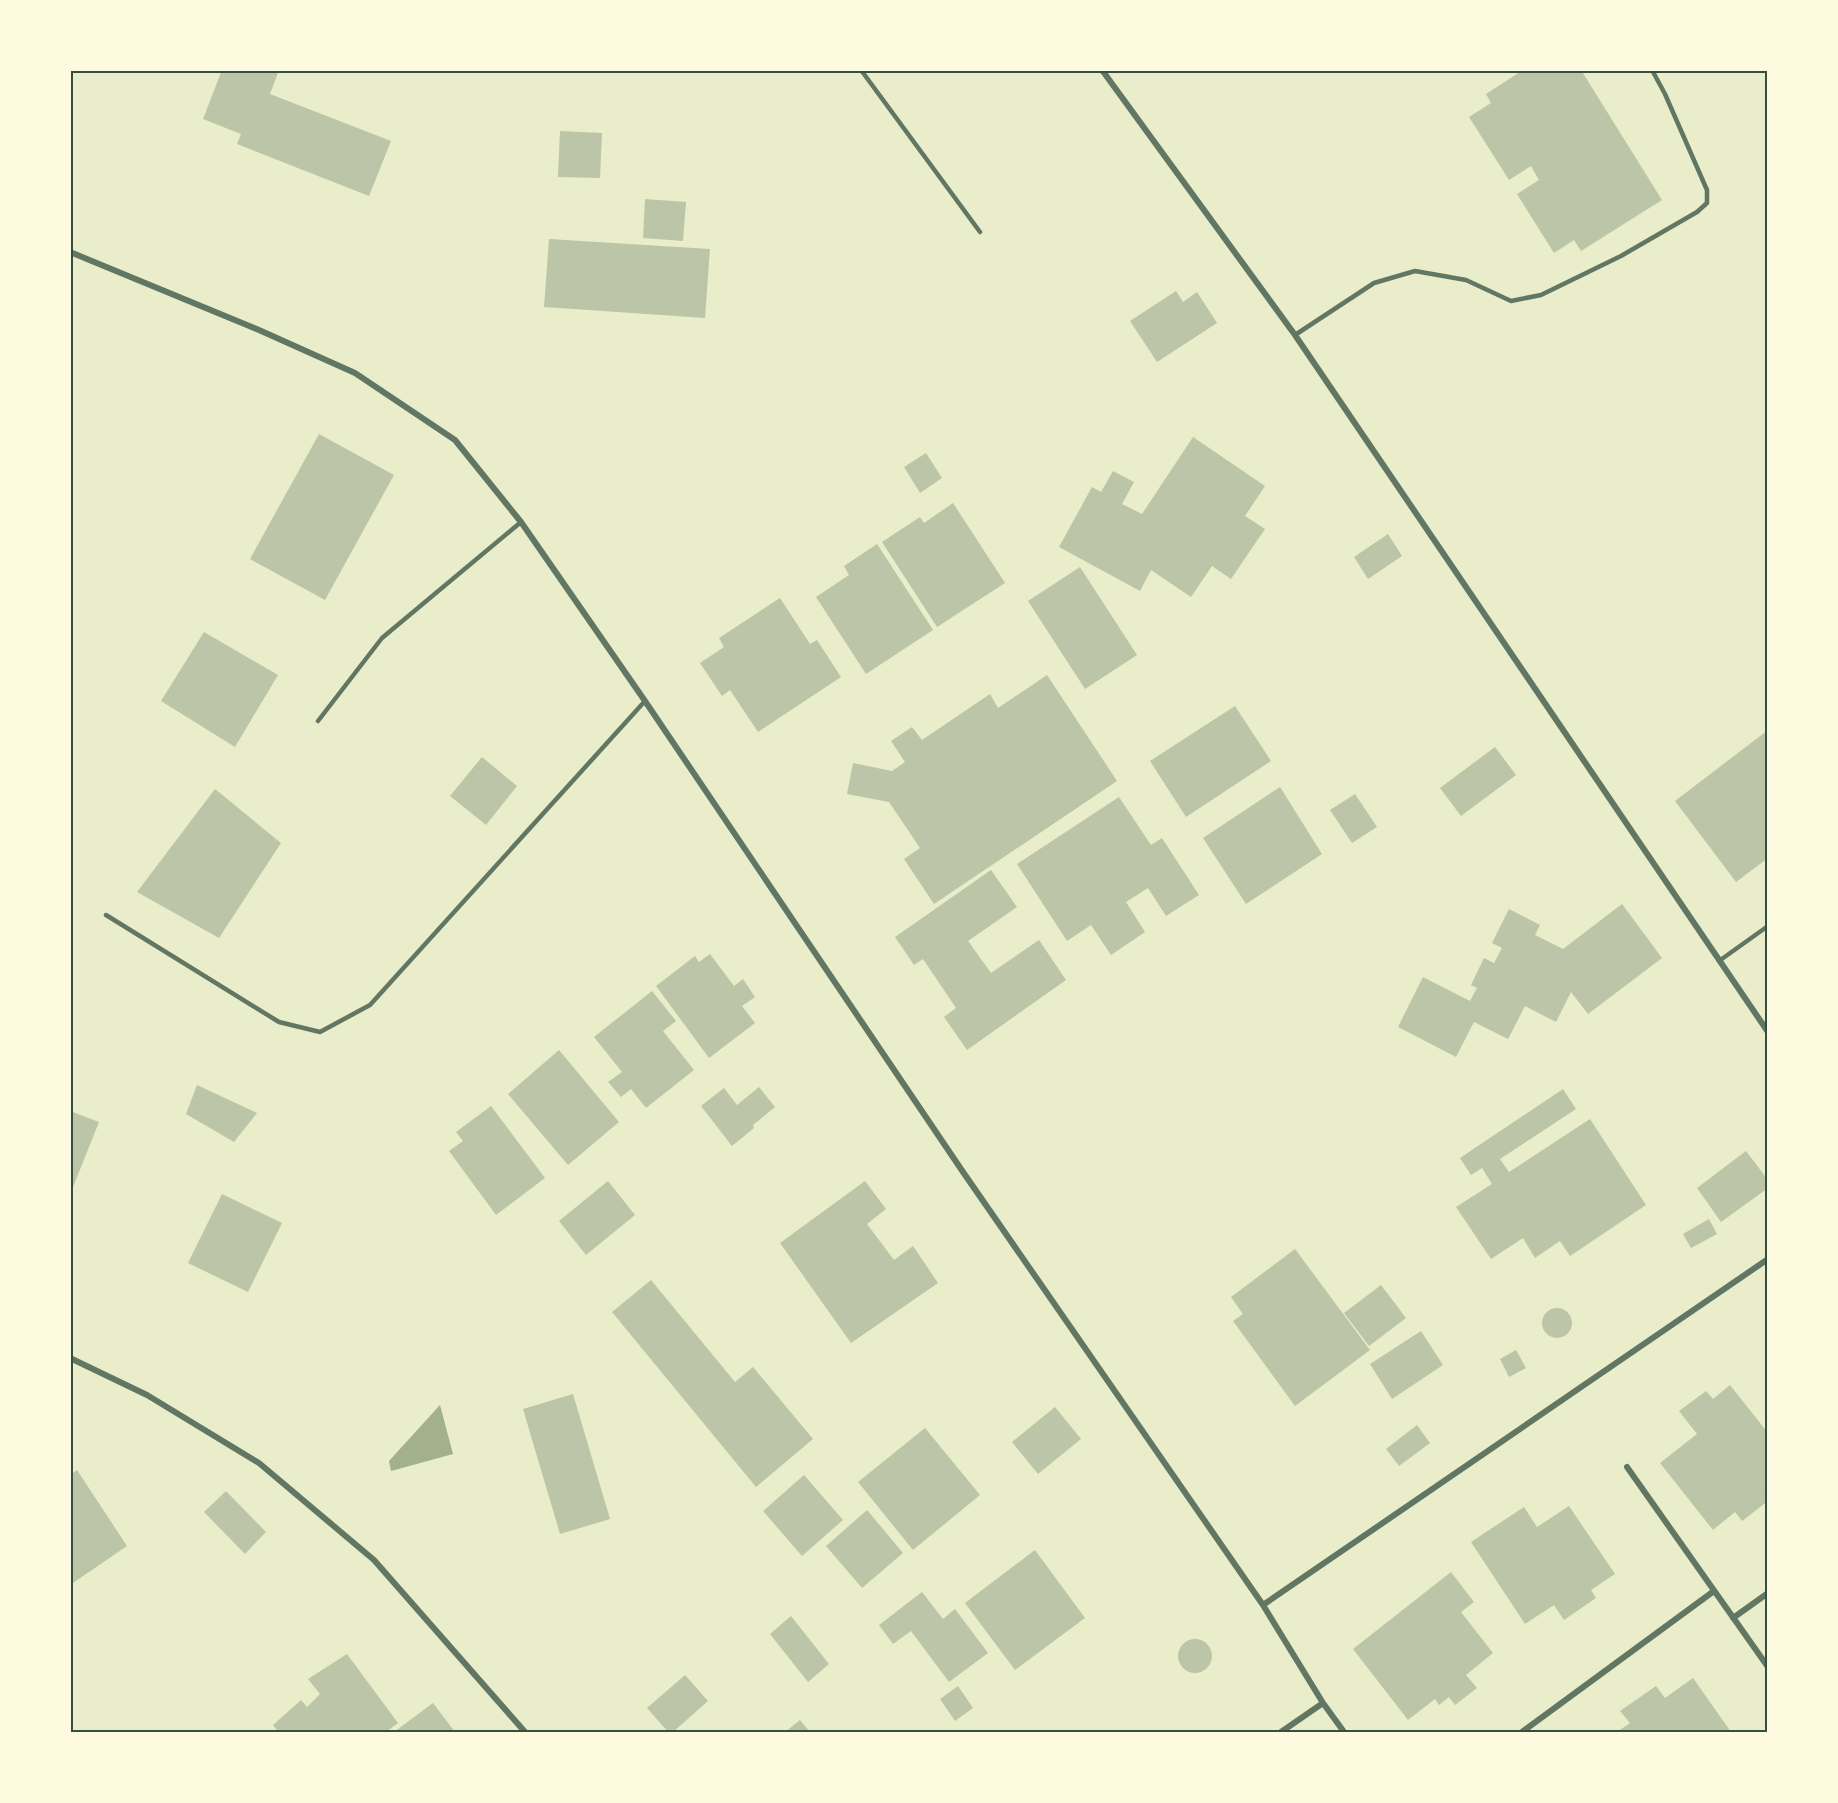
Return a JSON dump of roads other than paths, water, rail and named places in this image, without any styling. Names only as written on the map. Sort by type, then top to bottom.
[{"type":"street","points":[[1102,70],[1295,335],[1767,1032]]},
{"type":"street","points":[[70,252],[259,330],[355,373],[454,440],[521,522],[645,701],[963,1172],[1263,1605],[1323,1703],[1344,1732]]},
{"type":"street","points":[[1263,1605],[1767,1259]]},
{"type":"street","points":[[70,1358],[147,1395],[259,1463],[374,1560],[525,1732]]},
{"type":"street","points":[[1627,1467],[1767,1667]]},
{"type":"street","points":[[1522,1732],[1714,1591]]},
{"type":"street","points":[[1733,1618],[1767,1593]]},
{"type":"street","points":[[1281,1732],[1323,1703]]},
{"type":"lane","points":[[861,70],[980,232]]},
{"type":"lane","points":[[1295,335],[1374,283],[1416,272],[1466,280],[1511,301],[1541,295],[1622,256],[1697,212],[1707,204],[1707,190],[1665,94],[1652,70]]},
{"type":"lane","points":[[318,721],[382,638],[521,522]]},
{"type":"lane","points":[[106,915],[279,1022],[320,1032],[370,1005],[645,701]]},
{"type":"lane","points":[[1719,961],[1767,926]]}]
